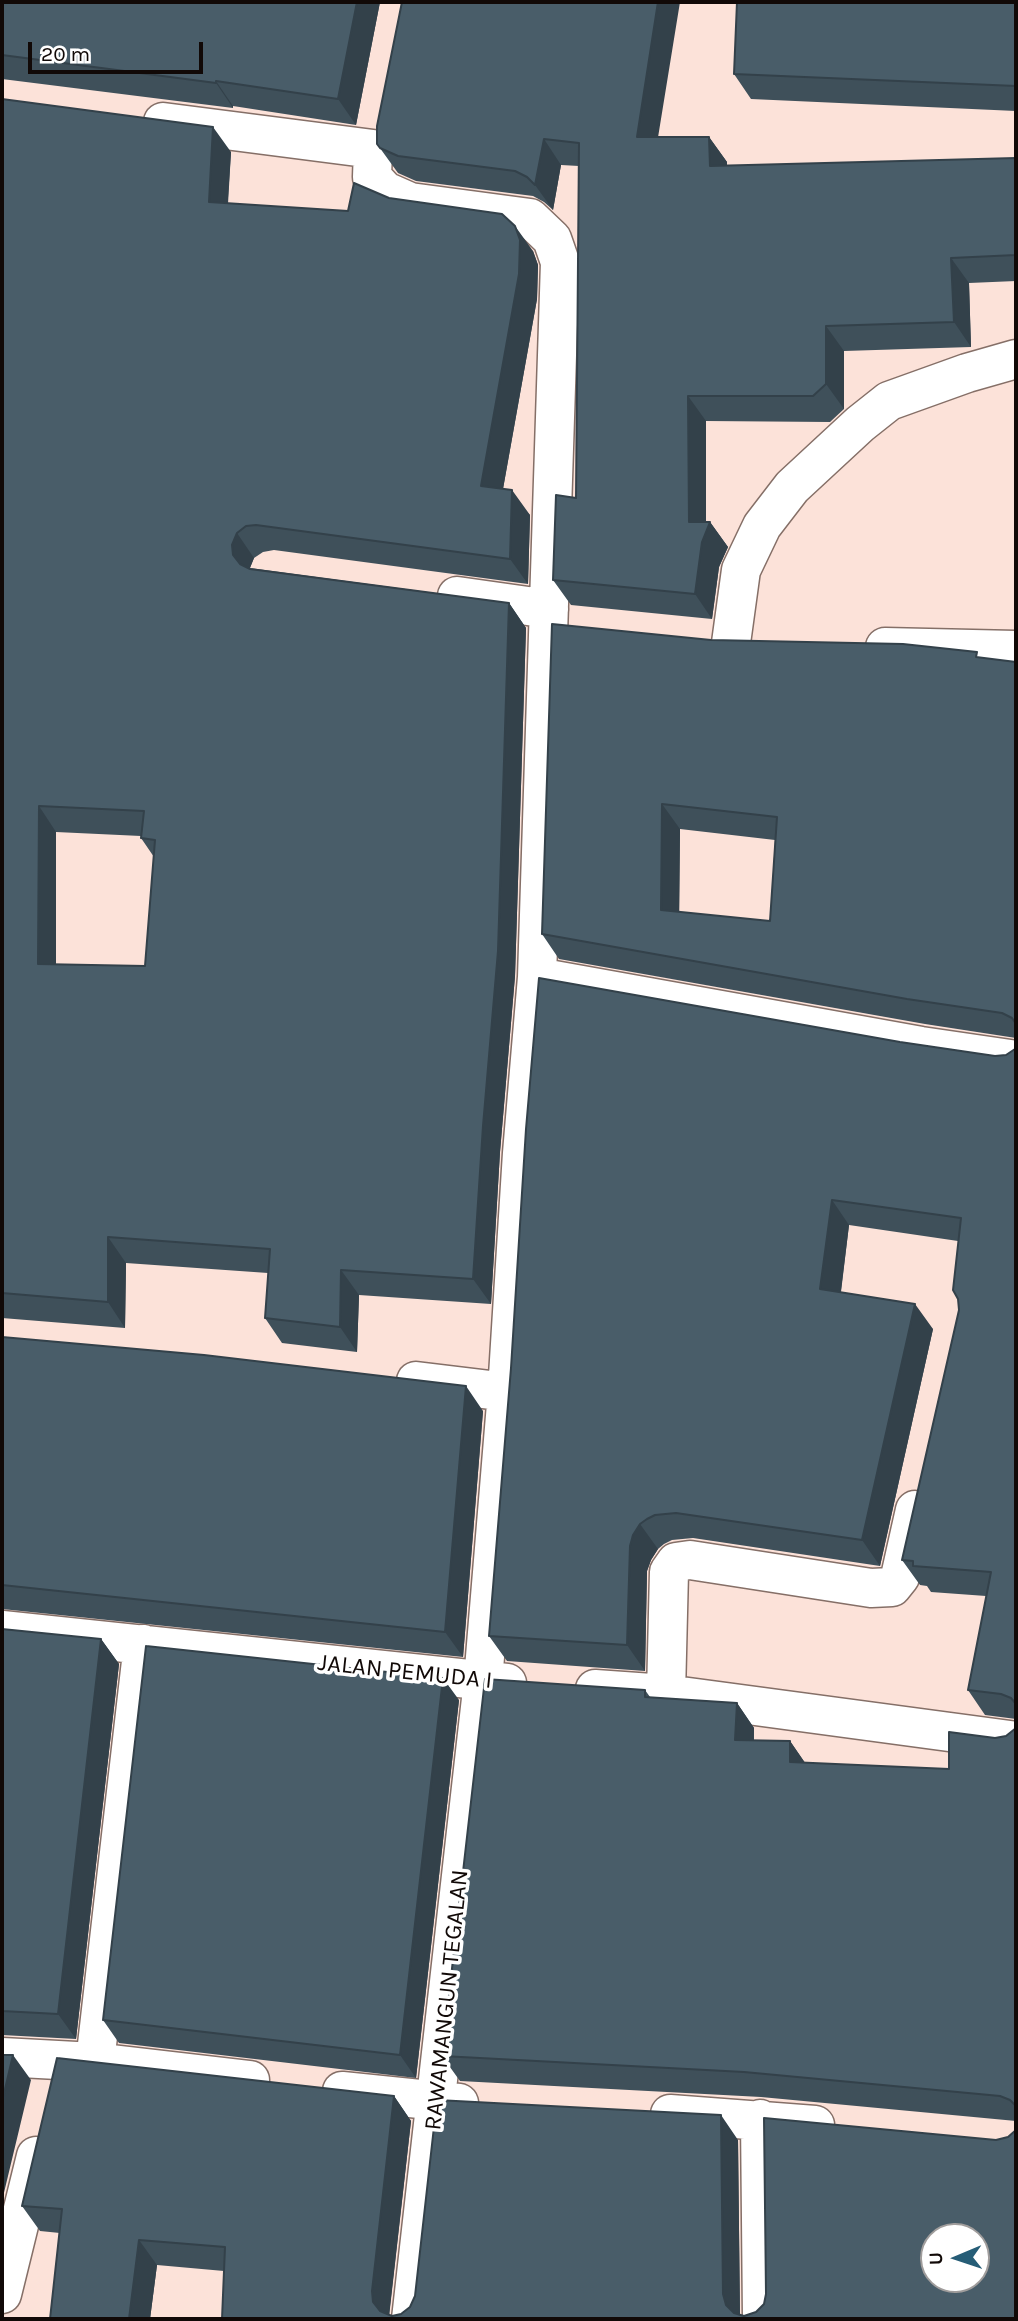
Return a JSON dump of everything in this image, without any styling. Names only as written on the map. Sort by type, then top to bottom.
[{"type":"street","name":"RAWAMANGUN TEGALAN","points":[[135,118],[376,135],[372,177],[384,191],[410,202],[530,218],[552,239],[559,262],[537,977],[522,1153],[508,1392],[483,1681],[411,2319]]},
{"type":"street","points":[[731,643],[741,570],[762,526],[792,487],[889,401],[1016,359]]},
{"type":"street","points":[[417,591],[549,617],[588,629]]},
{"type":"street","points":[[692,639],[772,644]]},
{"type":"street","points":[[853,646],[1016,650]]},
{"type":"street","points":[[537,977],[921,1046],[1016,1060]]},
{"type":"street","points":[[386,1377],[508,1392]]},
{"type":"street","points":[[666,1694],[669,1572],[676,1562],[690,1560],[871,1588],[892,1587],[900,1577],[923,1473]]},
{"type":"street","name":"JALAN PEMUDA I","points":[[2,1630],[483,1681],[666,1694],[1016,1741]]},
{"type":"street","points":[[2,2294],[46,2111],[77,2061],[143,1644]]},
{"type":"street","points":[[2,2057],[77,2061],[435,2102],[489,2105]]},
{"type":"street","points":[[638,2113],[760,2119],[855,2128]]},
{"type":"street","points":[[760,2119],[762,2319]]},
{"type":"building","points":[[2,2],[357,2],[338,99],[2,55]]},
{"type":"building","points":[[402,2],[658,2],[637,137],[709,137],[710,166],[1016,158],[1016,255],[951,258],[954,322],[826,326],[826,384],[813,396],[688,396],[689,522],[710,522],[702,542],[695,594],[553,580],[556,495],[576,498],[579,143],[544,139],[535,185],[515,171],[398,156],[380,148],[377,144],[377,126]]},
{"type":"building","points":[[737,2],[1016,2],[1016,86],[734,74]]},
{"type":"building","points":[[2,99],[213,127],[209,202],[348,211],[354,183],[389,198],[502,214],[515,226],[520,240],[519,274],[481,486],[512,490],[510,559],[256,525],[246,526],[237,533],[232,545],[233,555],[240,564],[250,569],[509,603],[498,951],[473,1279],[341,1270],[340,1327],[265,1318],[270,1249],[108,1237],[108,1302],[2,1293]],"holes":[[[39,806],[144,811],[141,838],[155,840],[145,966],[38,964]]]},
{"type":"building","points":[[552,624],[711,640],[903,644],[977,652],[976,657],[1016,662],[1016,1024],[1012,1018],[1002,1013],[907,999],[542,934]],"holes":[[[662,804],[777,817],[770,921],[661,910]]]},
{"type":"building","points":[[539,978],[900,1042],[995,1056],[1006,1055],[1016,1046],[1016,1704],[1011,1698],[1001,1694],[968,1690],[991,1572],[913,1566],[913,1561],[902,1560],[959,1310],[958,1299],[953,1290],[961,1218],[832,1200],[820,1289],[915,1304],[862,1540],[676,1513],[655,1515],[640,1524],[630,1546],[627,1645],[489,1636]]},
{"type":"building","points":[[2,1337],[204,1355],[466,1386],[445,1632],[2,1585]]},
{"type":"building","points":[[2,1629],[101,1639],[58,2014],[2,2011]]},
{"type":"building","points":[[146,1646],[443,1678],[400,2055],[103,2020]]},
{"type":"building","points":[[485,1679],[645,1690],[645,1697],[737,1703],[735,1740],[790,1741],[790,1762],[949,1769],[949,1732],[995,1738],[1006,1736],[1016,1728],[1016,2106],[1000,2096],[744,2072],[442,2056]]},
{"type":"building","points":[[2,2055],[13,2055],[2,2102]]},
{"type":"building","points":[[57,2058],[394,2096],[372,2291],[373,2302],[380,2311],[392,2316],[401,2314],[410,2307],[415,2296],[437,2100],[721,2115],[723,2294],[726,2305],[734,2313],[744,2316],[756,2312],[764,2304],[766,2294],[764,2118],[996,2140],[1008,2137],[1016,2130],[1016,2319],[222,2319],[225,2247],[139,2240],[129,2319],[50,2319],[62,2209],[22,2206]]}]
